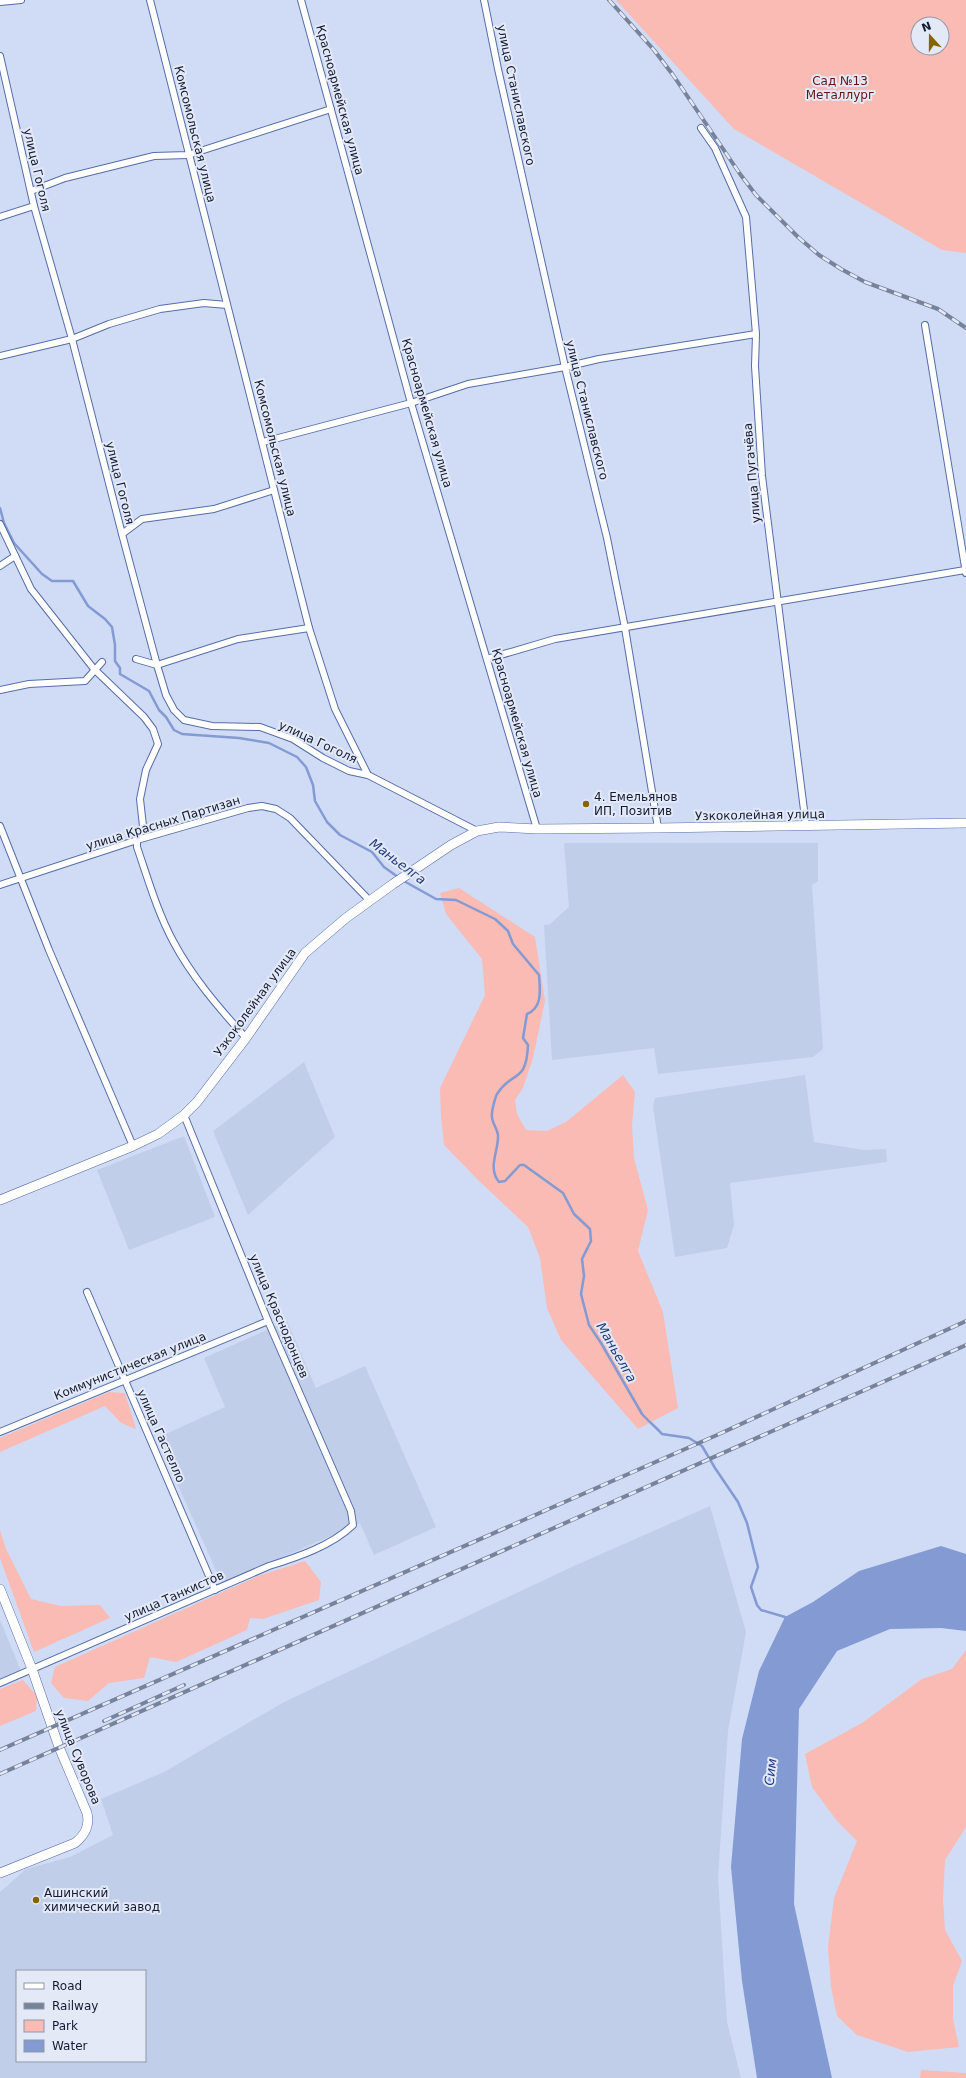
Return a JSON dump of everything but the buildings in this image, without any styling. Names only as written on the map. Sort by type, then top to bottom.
[{"type":"street","points":[[0,2],[21,0]]},
{"type":"street","name":"Комсомольская улица","points":[[150,0],[188,155],[263,442],[309,628],[336,709],[368,775]]},
{"type":"street","name":"Красноармейская улица","points":[[302,0],[411,403],[537,829]]},
{"type":"street","name":"улица Станиславского","points":[[484,0],[565,368],[607,538],[625,628],[658,828]]},
{"type":"street","name":"улица Гоголя","points":[[0,56],[34,206],[72,339],[122,534],[166,695],[174,710],[184,720],[212,726],[260,727],[293,740],[323,758],[349,771],[368,775]]},
{"type":"street","points":[[31,191],[65,178],[154,156],[188,155],[331,109]]},
{"type":"street","name":"улица Пугачёва","points":[[701,128],[715,148],[746,217],[756,334],[755,366],[762,476],[806,826]]},
{"type":"street","points":[[0,217],[34,206]]},
{"type":"street","points":[[0,356],[72,339],[109,324],[160,309],[204,303],[227,305]]},
{"type":"street","points":[[487,658],[555,639],[778,601],[965,572],[925,325]]},
{"type":"street","points":[[263,442],[411,403],[468,384],[565,368],[599,360],[756,334]]},
{"type":"street","points":[[122,534],[142,519],[214,509],[274,490]]},
{"type":"street","points":[[0,524],[31,589],[94,669],[144,717],[153,729],[158,744],[146,770],[140,799],[143,826],[137,840],[137,847],[155,901],[173,942],[210,996],[246,1038]]},
{"type":"street","points":[[0,566],[14,556]]},
{"type":"street","points":[[136,659],[157,665],[238,639],[309,628]]},
{"type":"street","points":[[0,690],[29,684],[85,680],[102,662]]},
{"type":"street","points":[[368,775],[477,831]]},
{"type":"street","name":"улица Красных Партизан","points":[[0,885],[137,840],[248,808],[262,806],[276,809],[290,818],[370,901]]},
{"type":"street","name":"Узкоколейная улица","points":[[0,1200],[133,1146],[158,1134],[184,1115],[197,1102],[246,1038],[305,953],[393,884],[452,845],[477,831],[499,827],[537,829],[658,828],[966,823]]},
{"type":"street","points":[[0,826],[49,950],[133,1146]]},
{"type":"street","name":"улица Краснодонцев","points":[[184,1115],[268,1321],[351,1511],[353,1525]]},
{"type":"street","name":"улица Гастелло","points":[[87,1292],[215,1590]]},
{"type":"street","name":"Коммунистическая улица","points":[[0,1432],[268,1321]]},
{"type":"street","name":"улица Танкистов","points":[[0,1683],[309,1551],[346,1532],[353,1525]]},
{"type":"street","points":[[0,1589],[32,1669]]},
{"type":"street","name":"улица Суворова","points":[[0,1873],[75,1843],[81,1837],[89,1821],[87,1812],[58,1747],[32,1669]]},
{"type":"shaded area","points":[[564,843],[818,843],[818,881],[812,885],[823,1049],[813,1057],[658,1074],[654,1048],[552,1060],[544,925],[550,924],[569,907]]},
{"type":"shaded area","points":[[304,1062],[335,1137],[248,1215],[213,1131]]},
{"type":"shaded area","points":[[805,1075],[814,1142],[864,1150],[886,1149],[887,1162],[730,1183],[734,1225],[727,1248],[675,1257],[653,1107],[655,1098]]},
{"type":"shaded area","points":[[184,1136],[215,1217],[129,1250],[97,1170]]},
{"type":"shaded area","points":[[287,1321],[316,1388],[365,1366],[436,1527],[374,1555],[360,1523],[222,1584],[157,1438],[225,1407],[204,1358]]},
{"type":"shaded area","points":[[710,1506],[746,1632],[728,1731],[718,1877],[727,2022],[741,2078],[0,2078],[0,1892],[26,1869],[70,1857],[113,1835],[101,1799],[164,1772],[284,1702],[574,1566]]},
{"type":"shaded area","points":[[0,1620],[21,1671],[0,1680]]},
{"type":"green space","name":"Сад №13 Металлург","points":[[616,0],[966,0],[966,253],[942,250],[734,129]]},
{"type":"green space","points":[[459,888],[535,937],[545,1001],[533,1058],[523,1088],[515,1100],[517,1114],[526,1130],[547,1131],[566,1122],[623,1075],[635,1092],[632,1125],[634,1158],[648,1210],[638,1251],[663,1312],[678,1408],[638,1429],[561,1340],[547,1308],[540,1258],[528,1227],[479,1181],[444,1145],[440,1088],[485,995],[482,959],[446,914],[440,893]]},
{"type":"green space","points":[[109,1392],[125,1393],[136,1429],[121,1423],[105,1406],[0,1452],[0,1438]]},
{"type":"green space","points":[[0,1530],[6,1549],[31,1599],[61,1606],[100,1605],[110,1618],[34,1652],[0,1558]]},
{"type":"green space","points":[[305,1561],[321,1582],[319,1600],[263,1619],[250,1618],[247,1630],[176,1662],[150,1657],[144,1678],[109,1683],[88,1701],[64,1698],[51,1683],[55,1667],[258,1576]]},
{"type":"green space","points":[[966,1650],[966,1827],[945,1860],[943,1899],[945,1930],[962,1961],[953,1986],[953,2019],[959,2047],[908,2052],[857,2035],[837,2016],[831,1987],[828,1947],[834,1898],[857,1841],[837,1821],[812,1787],[805,1754],[862,1723],[922,1679],[952,1669]]},
{"type":"green space","points":[[23,1680],[37,1696],[36,1711],[0,1726],[0,1689]]},
{"type":"green space","points":[[921,2070],[966,2073],[966,2078],[920,2078]]},
{"type":"water","name":"Сим","points":[[941,1546],[966,1554],[966,1631],[941,1628],[890,1629],[837,1651],[799,1709],[794,1904],[832,2078],[757,2078],[742,1981],[731,1867],[742,1739],[759,1671],[785,1617],[813,1602],[859,1571]]},
{"type":"waterway","name":"Маньелга","points":[[0,508],[4,523],[14,543],[42,574],[52,581],[73,581],[88,606],[105,619],[112,627],[115,645],[115,661],[120,668],[120,674],[149,691],[159,710],[166,717],[174,730],[182,734],[239,738],[269,743],[297,757],[306,767],[313,785],[315,801],[327,822],[340,835],[372,852],[384,867],[398,877]]},
{"type":"waterway","name":"Маньелга","points":[[402,880],[436,899],[456,900],[495,919],[508,931],[513,944],[539,975],[540,986],[538,1003],[536,1007],[527,1014],[523,1038],[528,1045],[525,1066],[518,1075],[503,1086],[497,1094],[494,1102],[492,1119],[498,1135],[494,1159],[494,1171],[499,1182],[505,1181],[520,1165],[524,1165],[563,1193],[574,1214],[590,1229],[591,1241],[582,1259],[584,1276],[581,1294],[589,1325],[642,1414],[662,1434],[689,1438],[702,1446],[738,1502],[747,1523],[758,1567],[751,1587],[757,1605],[761,1610],[785,1617],[786,1619]]},
{"type":"railway","points":[[609,0],[654,50],[673,75],[740,174],[756,195],[798,237],[819,255],[841,269],[865,282],[938,309],[966,328]]},
{"type":"railway","points":[[0,1750],[717,1435],[966,1321]]},
{"type":"railway","points":[[0,1774],[966,1345]]},
{"type":"railway","points":[[104,1721],[184,1685]]},
{"type":"place","name":"4. Емельянов ИП, Позитив","points":[[586,804]]},
{"type":"place","name":"Ашинский химический завод","points":[[36,1900]]}]
